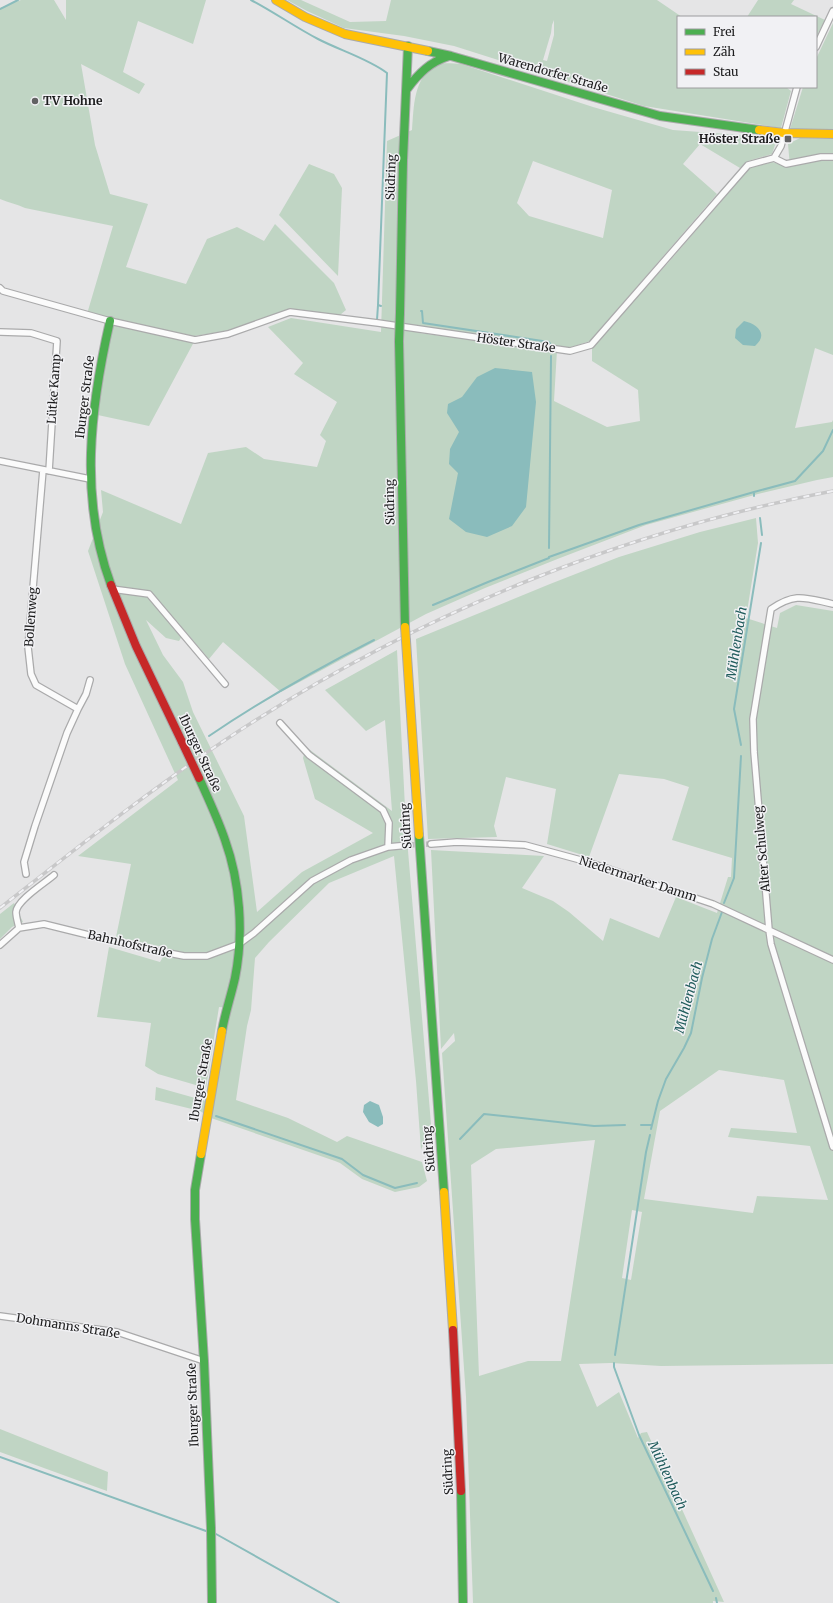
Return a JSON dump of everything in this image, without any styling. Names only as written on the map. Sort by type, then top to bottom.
[{"type":"main road","name":"Warendorfer Straße","points":[[276,0],[305,18],[345,34],[451,56],[660,116],[784,133],[833,134]]},
{"type":"main road","name":"Südring","points":[[408,46],[408,89],[403,168],[399,341],[405,627],[434,1068],[448,1243],[463,1534],[463,1603]]},
{"type":"main road","points":[[408,89],[421,70],[428,64],[451,56]]},
{"type":"main road","name":"Iburger Straße","points":[[110,321],[94,399],[90,479],[98,542],[123,618],[217,819],[232,862],[239,915],[239,944],[235,977],[222,1029],[195,1190],[195,1219],[204,1361],[211,1528],[212,1603]]},
{"type":"street","points":[[817,45],[833,11]]},
{"type":"street","points":[[795,88],[781,146],[774,158],[786,164],[821,157],[833,157]]},
{"type":"street","name":"Höster Straße","points":[[110,321],[195,340],[228,334],[290,312],[378,323],[570,351],[591,345],[748,165],[774,158]]},
{"type":"street","points":[[0,288],[4,291],[110,321]]},
{"type":"street","name":"Lütke Kamp","points":[[0,332],[31,333],[57,341],[46,470]]},
{"type":"street","points":[[0,461],[90,479]]},
{"type":"street","name":"Bollenweg","points":[[46,470],[28,646],[31,674],[36,685],[78,709]]},
{"type":"street","points":[[112,588],[149,594],[225,684]]},
{"type":"street","name":"Alter Schulweg","points":[[833,604],[797,597],[784,600],[771,609],[753,719],[754,752],[771,944],[833,1147]]},
{"type":"street","points":[[26,874],[24,862],[26,855],[67,733],[86,694],[90,680]]},
{"type":"street","points":[[280,723],[309,755],[383,810],[389,823],[388,847]]},
{"type":"street","name":"Niedermarker Damm","points":[[431,844],[457,842],[525,845],[588,862],[713,904],[833,960]]},
{"type":"street","points":[[239,944],[254,933],[312,881],[351,860],[388,847],[409,845]]},
{"type":"street","points":[[0,945],[19,928],[16,913],[18,905],[54,875]]},
{"type":"street","name":"Bahnhofstraße","points":[[19,928],[44,924],[133,946],[184,956],[207,956],[239,944]]},
{"type":"street","name":"Dohmanns Straße","points":[[0,1316],[117,1332],[204,1361]]},
{"type":"green space","points":[[21,0],[54,0],[66,20],[66,0],[206,0],[193,44],[138,21],[123,72],[145,84],[139,94],[81,64],[95,145],[110,194],[148,204],[126,267],[186,284],[207,239],[237,227],[264,241],[275,224],[334,283],[346,310],[340,315],[289,309],[227,331],[194,336],[87,314],[113,226],[25,208],[0,199],[0,8]]},
{"type":"green space","points":[[287,0],[301,0],[350,22],[386,21],[391,0],[657,0],[681,16],[677,16],[677,88],[787,88],[791,91],[781,128],[644,106],[454,46],[404,36],[344,28]],"holes":[[[554,20],[554,35],[547,61],[543,60]]]},
{"type":"green space","points":[[758,0],[794,0],[791,4],[816,16],[748,16]]},
{"type":"green space","points":[[817,16],[825,20],[817,35]]},
{"type":"green space","points":[[833,23],[833,130],[790,129],[803,88],[817,88],[817,57]]},
{"type":"green space","points":[[439,64],[461,64],[593,107],[673,130],[769,137],[775,145],[772,154],[748,161],[740,168],[700,144],[683,164],[717,194],[590,341],[569,348],[419,327],[419,333],[557,350],[554,401],[607,427],[640,421],[638,390],[592,361],[592,346],[667,264],[750,168],[772,162],[790,167],[788,144],[800,138],[833,139],[833,355],[815,348],[795,428],[832,422],[833,420],[833,477],[758,494],[646,525],[560,558],[485,588],[426,614],[281,692],[223,642],[209,659],[185,631],[179,641],[166,638],[146,620],[163,655],[183,682],[193,712],[244,816],[257,912],[302,872],[373,833],[315,799],[303,758],[306,747],[392,811],[385,720],[366,731],[325,690],[397,650],[406,827],[431,1124],[421,1150],[416,1081],[394,856],[329,883],[269,942],[255,958],[251,1010],[247,1026],[236,1100],[288,1118],[337,1142],[347,1136],[422,1162],[427,1181],[419,1187],[395,1192],[362,1179],[335,1161],[211,1118],[200,1111],[155,1100],[156,1087],[213,1103],[223,1037],[231,1008],[219,1007],[206,1088],[158,1074],[145,1066],[151,1023],[97,1017],[109,947],[160,962],[168,948],[116,937],[131,864],[78,856],[178,780],[125,664],[88,551],[103,512],[101,490],[181,524],[208,453],[246,447],[264,459],[317,467],[326,441],[320,435],[337,402],[294,374],[303,363],[268,327],[291,318],[381,332],[387,141],[412,130],[416,94],[423,77],[428,71]],"holes":[[[533,161],[612,190],[603,238],[529,216],[517,203]]]},
{"type":"green space","points":[[309,164],[334,174],[342,188],[338,276],[279,215]]},
{"type":"green space","points":[[111,323],[195,340],[149,426],[93,414]]},
{"type":"green space","points":[[756,518],[758,543],[746,618],[777,628],[780,613],[796,605],[833,611],[833,1364],[661,1366],[611,1363],[579,1364],[597,1407],[619,1392],[638,1438],[641,1433],[647,1432],[724,1602],[473,1603],[466,1397],[442,1053],[455,1041],[454,1033],[441,1049],[431,850],[544,856],[522,888],[553,901],[569,912],[603,941],[610,918],[659,938],[676,897],[717,913],[728,877],[731,877],[732,858],[672,840],[689,787],[664,779],[619,774],[589,857],[547,844],[556,789],[506,777],[494,826],[497,837],[428,839],[416,639],[619,557],[700,532]],"holes":[[[719,1070],[784,1080],[797,1133],[731,1128],[728,1137],[810,1146],[828,1200],[757,1196],[753,1213],[644,1199],[660,1111]],[[595,1140],[561,1361],[528,1361],[479,1376],[471,1165],[496,1149]],[[632,1210],[642,1212],[631,1280],[622,1278]]]},
{"type":"green space","points":[[14,903],[23,922],[12,927],[0,939],[0,914]]},
{"type":"green space","points":[[0,1429],[108,1472],[107,1491],[0,1452]]},
{"type":"water","points":[[744,321],[753,324],[760,330],[761,337],[755,346],[743,345],[735,338],[736,329]]},
{"type":"water","points":[[495,368],[532,372],[536,402],[526,507],[512,526],[487,537],[466,532],[449,519],[458,473],[449,464],[450,449],[459,432],[447,413],[448,404],[462,397],[477,377]]},
{"type":"water","points":[[370,1101],[379,1105],[383,1117],[383,1124],[378,1127],[369,1122],[363,1112],[364,1105]]},
{"type":"waterway","points":[[0,9],[18,0]]},
{"type":"waterway","points":[[251,0],[301,30],[363,59],[387,73],[378,305],[381,306]]},
{"type":"waterway","points":[[377,320],[378,305]]},
{"type":"waterway","points":[[421,311],[423,323],[549,342],[551,345]]},
{"type":"waterway","points":[[549,548],[551,356]]},
{"type":"waterway","name":"Mühlenbach","points":[[754,496],[754,492],[795,481],[823,451],[833,430]]},
{"type":"waterway","points":[[549,557],[639,525],[754,492]]},
{"type":"waterway","name":"Mühlenbach","points":[[760,518],[762,535]]},
{"type":"waterway","name":"Mühlenbach","points":[[741,745],[734,709],[761,543]]},
{"type":"waterway","points":[[433,605],[549,558]]},
{"type":"waterway","points":[[209,736],[290,685],[374,640]]},
{"type":"waterway","name":"Mühlenbach","points":[[724,903],[734,878],[741,756]]},
{"type":"waterway","name":"Mühlenbach","points":[[651,1129],[658,1101],[666,1079],[691,1033],[702,978],[712,939],[722,912]]},
{"type":"waterway","points":[[460,1139],[484,1114],[594,1126],[625,1125]]},
{"type":"waterway","points":[[216,1116],[342,1159],[363,1175],[395,1188],[417,1183]]},
{"type":"waterway","points":[[641,1125],[652,1125]]},
{"type":"waterway","name":"Mühlenbach","points":[[615,1355],[646,1152],[650,1135]]},
{"type":"waterway","name":"Mühlenbach","points":[[614,1363],[614,1367],[639,1435],[713,1591]]},
{"type":"waterway","points":[[0,1457],[206,1531]]},
{"type":"waterway","points":[[216,1534],[339,1603]]},
{"type":"waterway","name":"Mühlenbach","points":[[716,1598],[717,1603]]},
{"type":"tunnel","points":[[409,845],[431,844]]},
{"type":"railway","points":[[0,908],[125,811],[190,764],[256,720],[323,680],[391,643],[462,609],[534,578],[607,551],[681,528],[757,507],[833,491]]},
{"type":"traffic: fast","points":[[400,313],[403,160],[408,46]]},
{"type":"traffic: fast","points":[[428,51],[451,56],[660,116],[759,130]]},
{"type":"traffic: fast","points":[[407,89],[425,69],[436,61],[449,56]]},
{"type":"traffic: fast","points":[[399,341],[400,313]]},
{"type":"traffic: fast","points":[[110,321],[97,387],[93,420],[91,486],[101,552],[111,585]]},
{"type":"traffic: fast","points":[[399,341],[405,627]]},
{"type":"traffic: fast","points":[[199,778],[219,824],[230,856],[239,908],[240,926],[238,961],[222,1031]]},
{"type":"traffic: fast","points":[[419,835],[444,1192]]},
{"type":"traffic: fast","points":[[201,1154],[195,1190],[195,1219],[204,1361],[211,1528],[212,1603]]},
{"type":"traffic: fast","points":[[461,1491],[463,1603]]},
{"type":"traffic: slow","points":[[276,0],[305,17],[345,34],[428,51]]},
{"type":"traffic: slow","points":[[759,130],[784,133],[833,134]]},
{"type":"traffic: slow","points":[[405,627],[406,641]]},
{"type":"traffic: slow","points":[[406,641],[419,835]]},
{"type":"traffic: slow","points":[[201,1154],[222,1031]]},
{"type":"traffic: slow","points":[[444,1192],[453,1330]]},
{"type":"traffic: jam","points":[[111,585],[136,646],[182,742]]},
{"type":"traffic: jam","points":[[182,742],[199,778]]},
{"type":"traffic: jam","points":[[453,1330],[461,1491]]},
{"type":"place","name":"TV Hohne","points":[[35,101]]},
{"type":"place","name":"Höster Straße","points":[[788,139]]}]
